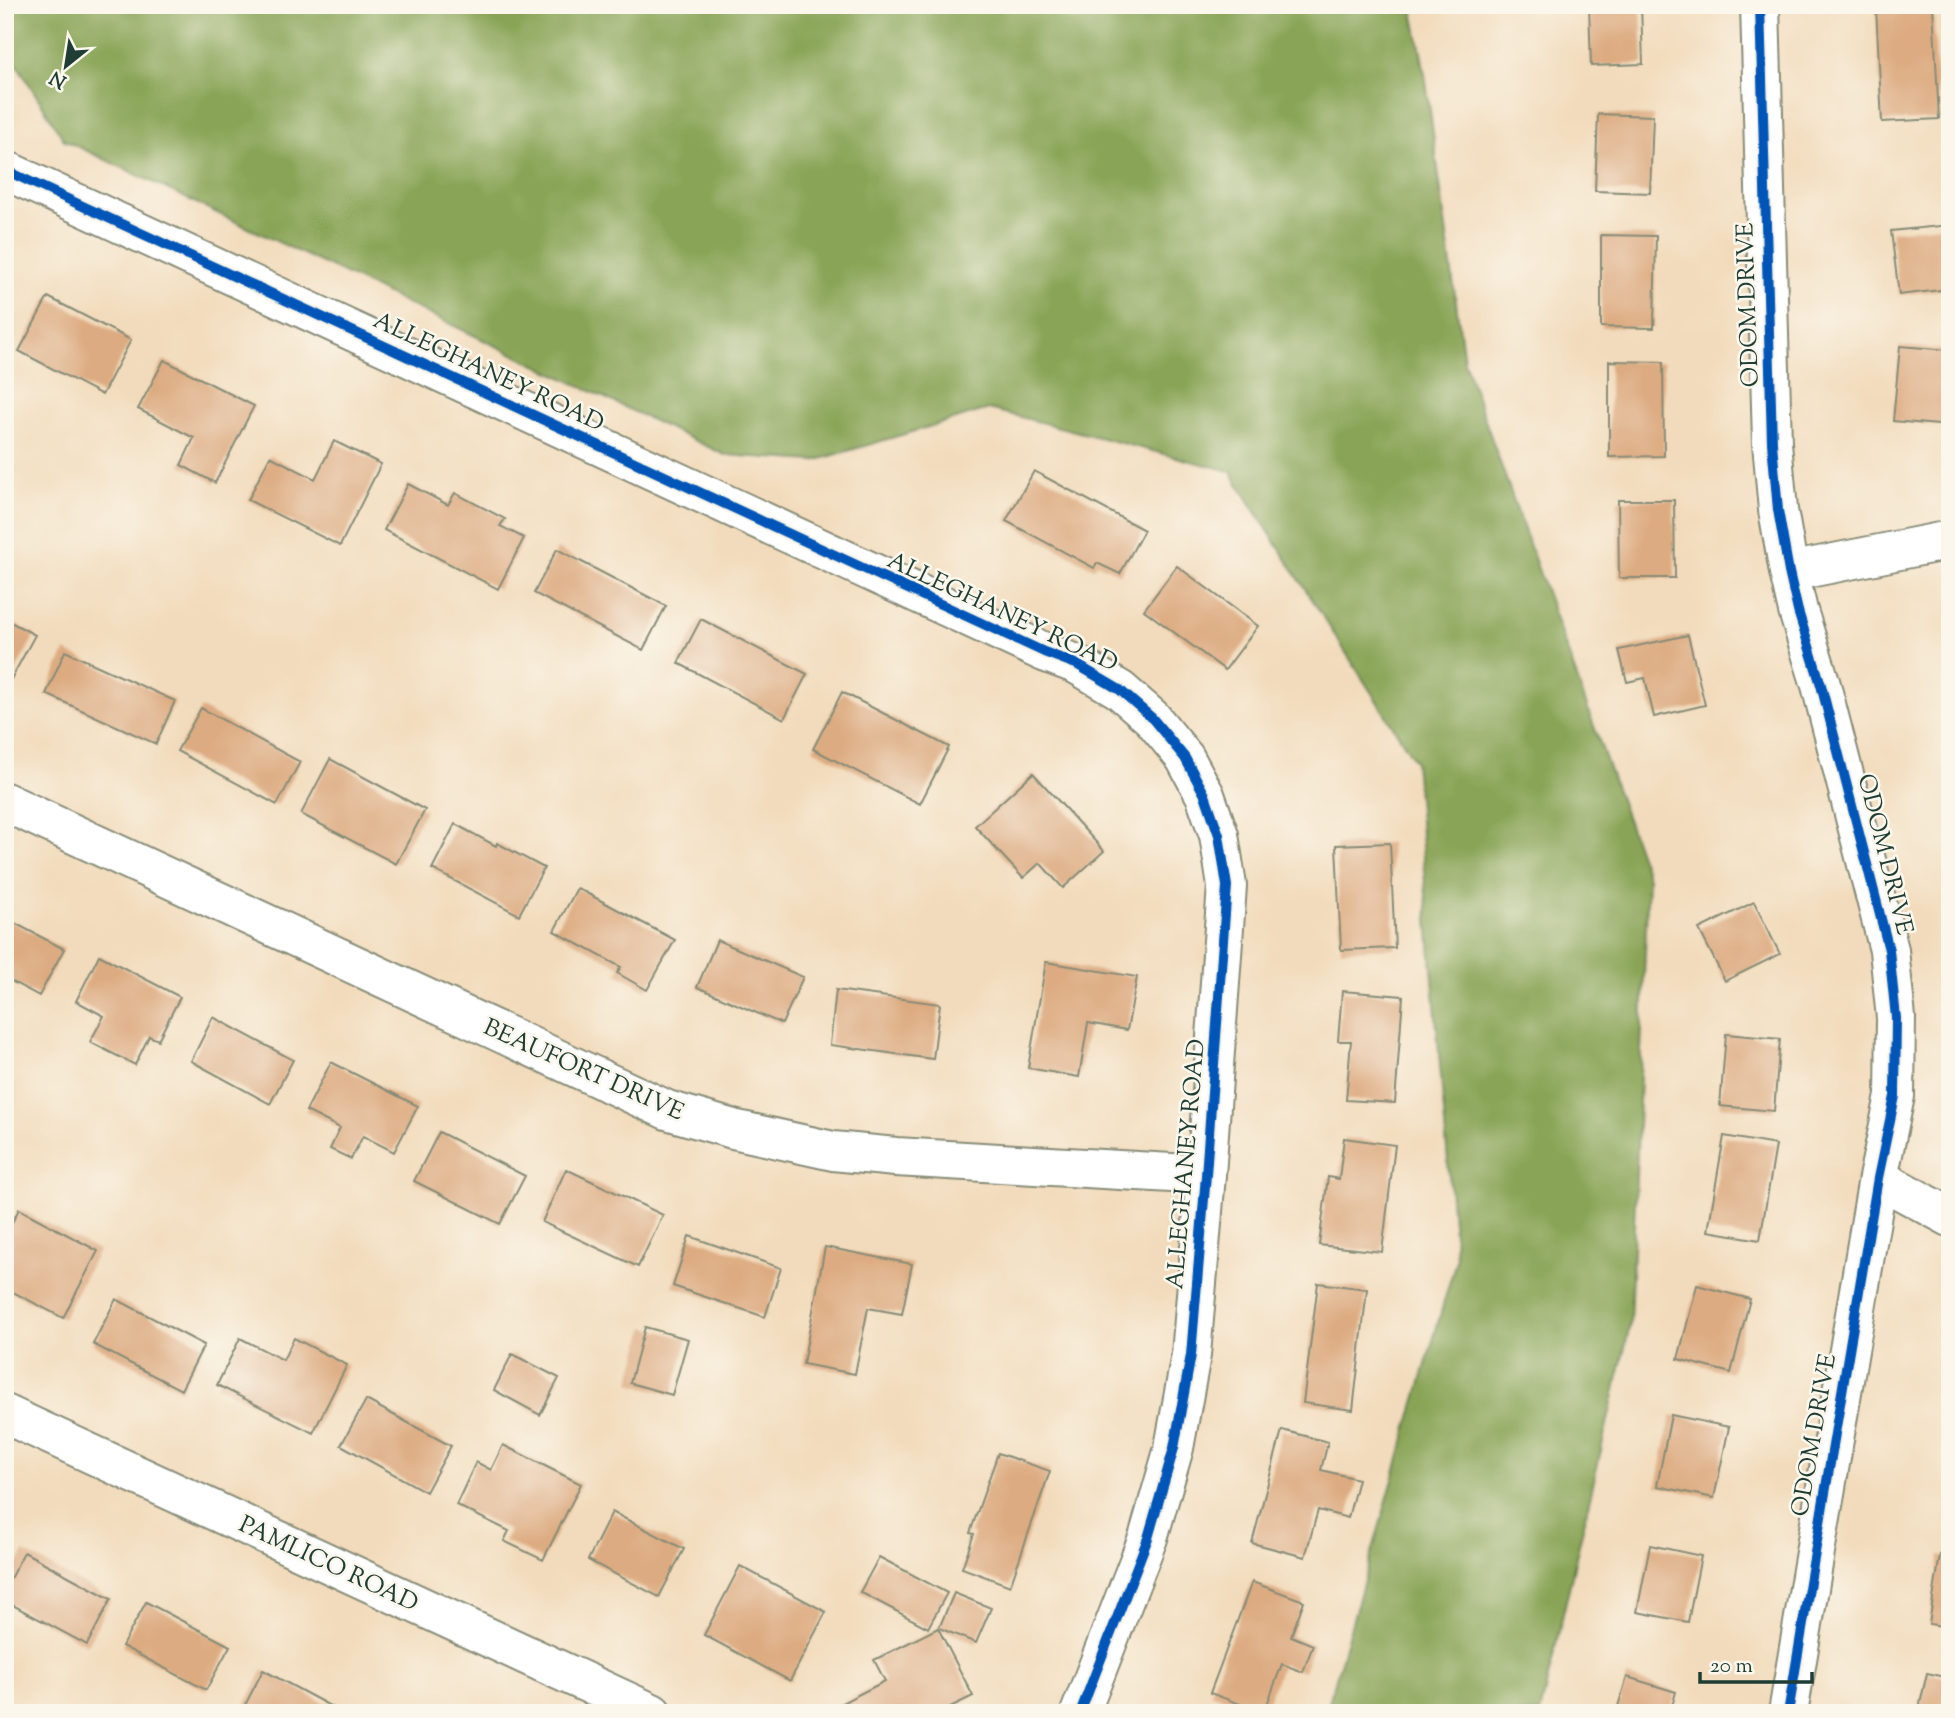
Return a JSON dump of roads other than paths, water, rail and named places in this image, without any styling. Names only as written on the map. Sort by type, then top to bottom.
[{"type":"street","name":"ODOM DRIVE","points":[[1760,5],[1772,443],[1778,510],[1798,611],[1821,685],[1889,950],[1896,1018],[1895,1096],[1878,1178],[1788,1713]]},
{"type":"street","name":"ALLEGHANEY ROAD","points":[[5,170],[972,619],[1076,664],[1120,690],[1152,718],[1185,758],[1205,795],[1219,835],[1227,886],[1191,1355],[1174,1447],[1148,1538],[1080,1713]]},
{"type":"street","points":[[1789,572],[1950,540]]},
{"type":"street","name":"BEAUFORT DRIVE","points":[[5,802],[667,1110],[733,1129],[833,1151],[1206,1175]]},
{"type":"street","points":[[1878,1178],[1950,1217]]},
{"type":"street","name":"PAMLICO ROAD","points":[[5,1413],[652,1713]]}]
